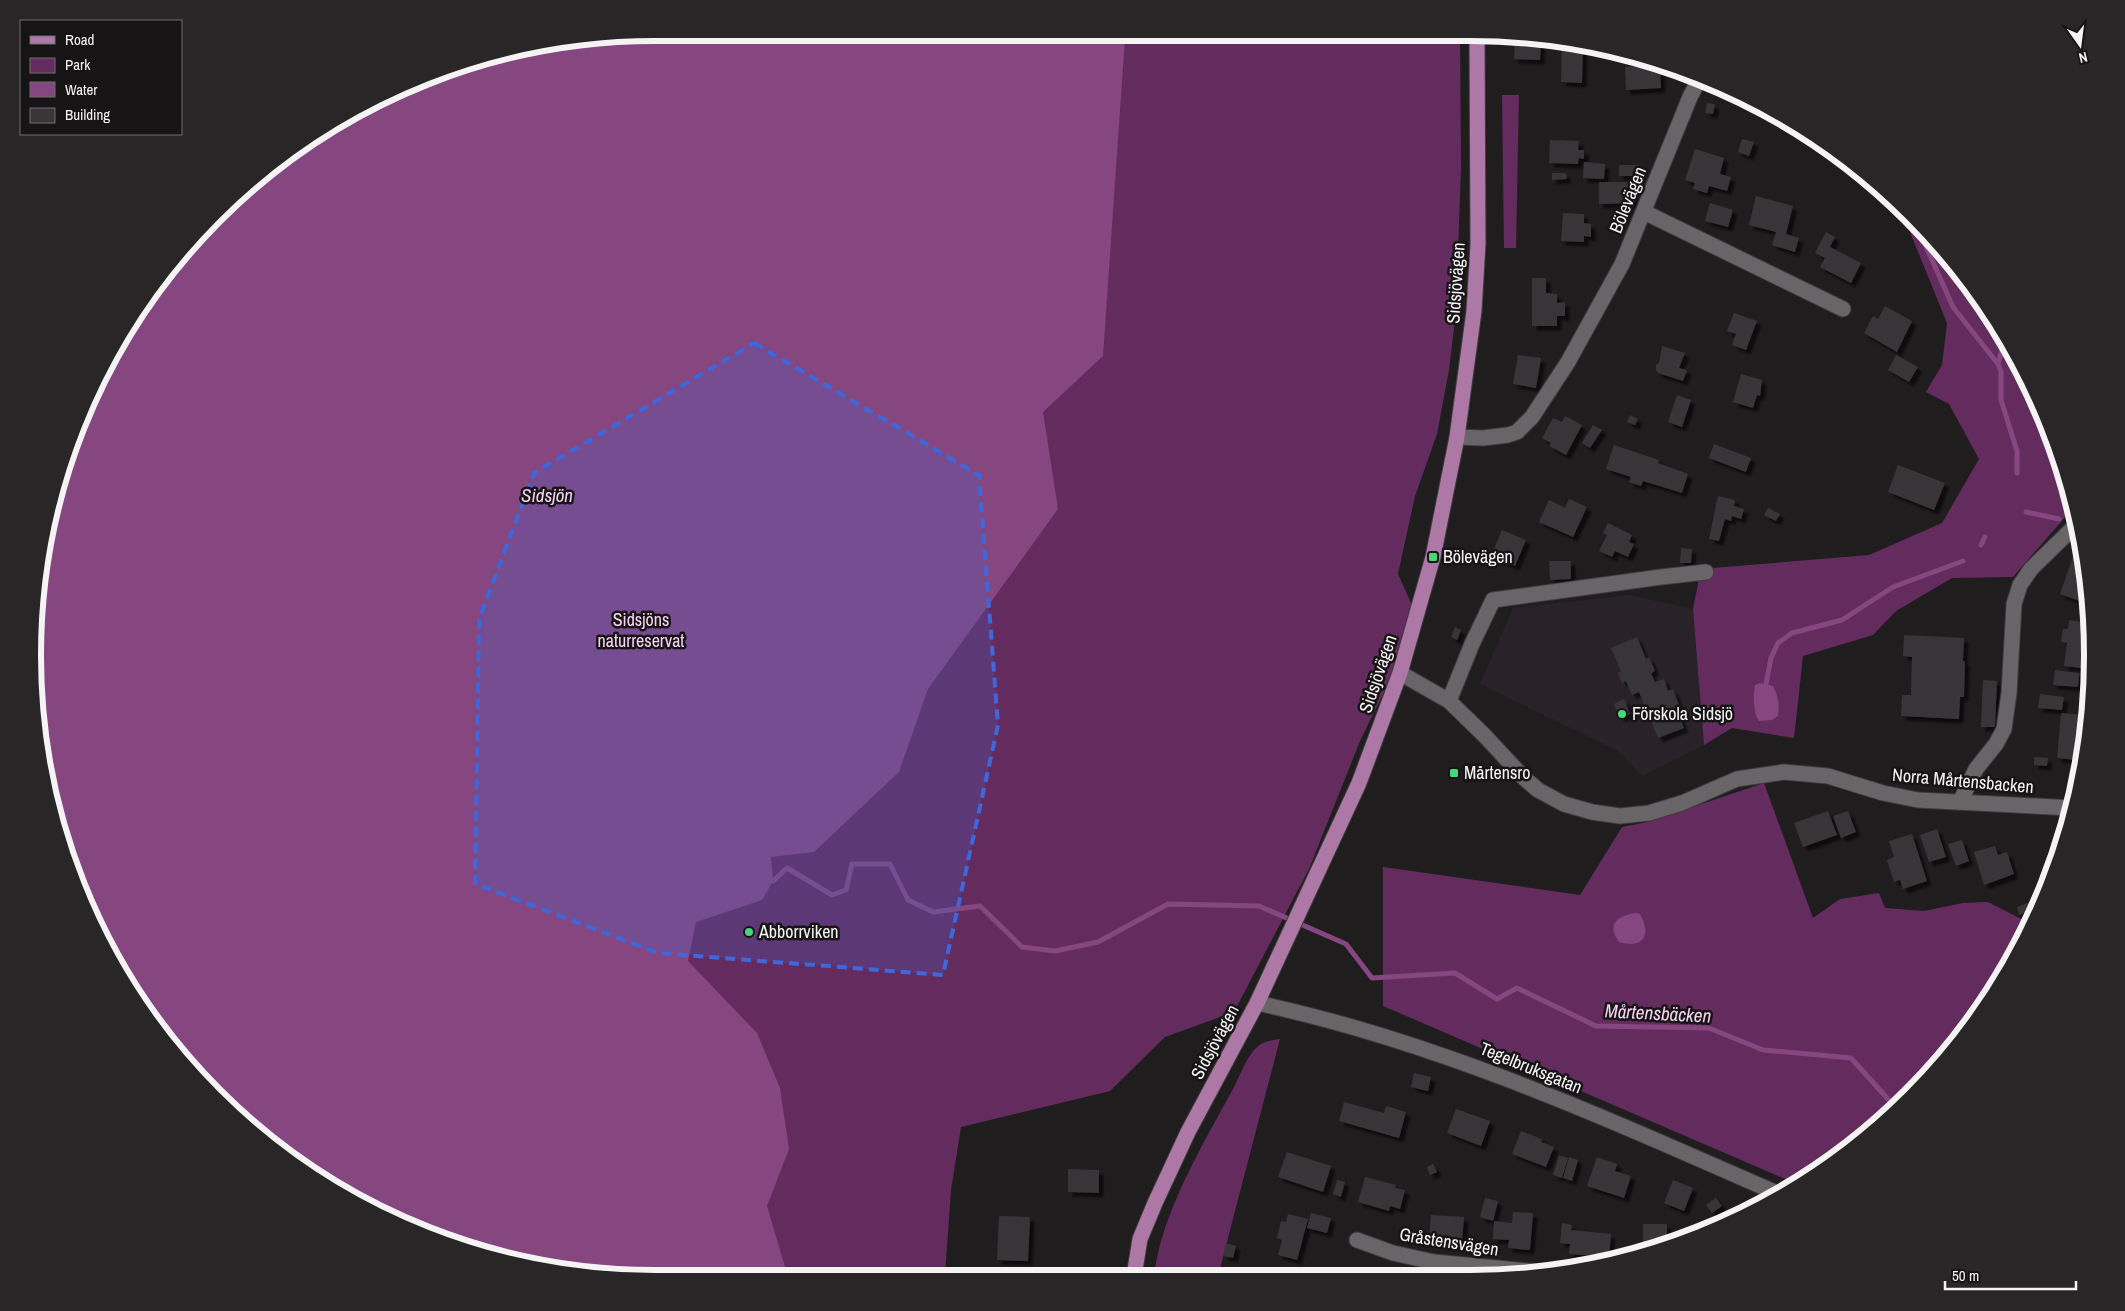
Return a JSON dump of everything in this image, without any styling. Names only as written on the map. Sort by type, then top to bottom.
[{"type":"main road","name":"Sidsjövägen","points":[[1135,1270],[1140,1239],[1155,1203],[1188,1132],[1258,1003],[1359,783],[1400,673],[1433,557],[1457,437],[1474,311],[1478,244],[1478,41]]},
{"type":"street","name":"Bölevägen","points":[[1457,437],[1483,438],[1508,435],[1517,432],[1532,417],[1568,362],[1622,264],[1697,85]]},
{"type":"street","points":[[1644,212],[1843,309]]},
{"type":"street","points":[[1960,802],[1976,769],[1996,744],[2004,729],[2009,693],[2014,604],[2020,585],[2031,570],[2071,531]]},
{"type":"street","points":[[1449,702],[1472,644],[1493,600],[1706,572]]},
{"type":"street","name":"Norra Mårtensbacken","points":[[1400,673],[1449,702],[1485,736],[1511,766],[1538,790],[1564,804],[1592,812],[1620,816],[1649,813],[1671,807],[1737,779],[1784,772],[1828,776],[1898,796],[1960,802],[2064,808]]},
{"type":"street","name":"Tegelbruksgatan","points":[[1258,1003],[1370,1031],[1455,1059],[1602,1116],[1771,1190]]},
{"type":"street","name":"Gråstensvägen","points":[[1356,1240],[1393,1253],[1434,1262],[1501,1268]]},
{"type":"highlighted area","points":[[754,343],[979,475],[998,725],[943,975],[658,953],[475,884],[479,619],[534,473]]},
{"type":"shaded area","name":"Förskola Sidsjö","points":[[1629,595],[1693,609],[1704,745],[1642,776],[1618,751],[1480,684],[1513,608]]},
{"type":"green space","name":"Sidsjön","points":[[656,41],[1112,44],[1140,41],[1460,41],[1461,168],[1456,312],[1449,370],[1437,434],[1415,496],[1398,574],[1419,621],[1360,741],[1309,869],[1234,1012],[1165,1037],[1110,1091],[961,1127],[951,1190],[945,1270],[656,1270],[575,1264],[497,1249],[420,1223],[348,1187],[314,1166],[250,1117],[194,1061],[145,997],[124,963],[88,891],[62,814],[53,775],[43,696],[41,656],[43,615],[53,536],[62,497],[88,420],[124,348],[145,314],[194,250],[250,194],[314,145],[348,124],[420,88],[497,62],[575,47]]},
{"type":"green space","points":[[1502,95],[1519,95],[1516,248],[1504,248]]},
{"type":"green space","points":[[1907,224],[1957,282],[2001,348],[2037,420],[2051,458],[2067,515],[2013,577],[1952,578],[1896,611],[1873,635],[1803,656],[1794,738],[1732,728],[1704,745],[1693,609],[1701,569],[1869,555],[1942,523],[1979,459],[1949,404],[1926,392],[1942,365],[1947,323]]},
{"type":"green space","points":[[1764,783],[1813,918],[1840,899],[1879,893],[1885,908],[1924,911],[1963,903],[1988,902],[2023,920],[2001,963],[1980,997],[1931,1061],[1875,1117],[1843,1143],[1788,1180],[1383,1006],[1383,867],[1580,895],[1622,827],[1648,822]]},
{"type":"green space","points":[[1280,1039],[1220,1270],[1155,1270],[1165,1228],[1185,1180],[1252,1053],[1261,1044]]},
{"type":"water","name":"Sidsjön","points":[[656,41],[1125,41],[1103,356],[1043,412],[1058,509],[928,689],[899,772],[814,852],[771,857],[773,881],[762,900],[696,922],[688,961],[757,1033],[780,1088],[789,1149],[767,1206],[786,1270],[656,1270],[575,1264],[536,1258],[497,1249],[420,1223],[348,1187],[282,1143],[221,1090],[168,1029],[124,963],[88,891],[62,814],[47,736],[41,656],[47,575],[62,497],[88,420],[124,348],[145,314],[194,250],[250,194],[314,145],[348,124],[420,88],[497,62],[536,53],[615,43]]},
{"type":"water","points":[[1760,683],[1773,686],[1776,693],[1779,704],[1778,716],[1772,720],[1759,721],[1757,718],[1754,704],[1754,689],[1755,685]]},
{"type":"water","points":[[1640,914],[1644,922],[1645,934],[1643,939],[1634,944],[1619,942],[1615,936],[1615,922],[1624,916]]},
{"type":"building","points":[[1515,43],[1541,46],[1540,60],[1514,59]]},
{"type":"building","points":[[1562,49],[1583,52],[1582,83],[1561,82]]},
{"type":"building","points":[[1641,66],[1660,72],[1661,88],[1626,90],[1625,67]]},
{"type":"building","points":[[1707,103],[1715,104],[1713,114],[1705,113]]},
{"type":"building","points":[[1742,139],[1754,142],[1749,156],[1738,152]]},
{"type":"building","points":[[1550,140],[1579,141],[1578,150],[1584,150],[1584,159],[1579,158],[1578,164],[1549,163]]},
{"type":"building","points":[[1695,149],[1724,158],[1720,174],[1731,177],[1727,191],[1709,186],[1707,193],[1693,189],[1695,183],[1685,180]]},
{"type":"building","points":[[1584,162],[1605,164],[1604,179],[1583,178]]},
{"type":"building","points":[[1619,165],[1639,165],[1639,176],[1619,176]]},
{"type":"building","points":[[1552,173],[1566,173],[1567,179],[1552,180]]},
{"type":"building","points":[[1599,182],[1632,182],[1633,203],[1599,204]]},
{"type":"building","points":[[1756,196],[1793,206],[1786,234],[1799,238],[1795,252],[1772,245],[1776,232],[1749,225]]},
{"type":"building","points":[[1710,203],[1733,210],[1728,227],[1705,221]]},
{"type":"building","points":[[1563,213],[1584,214],[1584,223],[1591,224],[1591,237],[1584,236],[1584,242],[1561,241]]},
{"type":"building","points":[[1826,232],[1835,237],[1830,247],[1861,263],[1851,283],[1820,267],[1825,258],[1815,253]]},
{"type":"building","points":[[1532,278],[1546,278],[1546,293],[1557,294],[1557,303],[1565,302],[1565,316],[1557,316],[1557,326],[1532,326]]},
{"type":"building","points":[[1885,306],[1912,321],[1897,352],[1864,333],[1873,316],[1878,319]]},
{"type":"building","points":[[1734,313],[1757,321],[1746,350],[1732,345],[1736,334],[1727,331]]},
{"type":"building","points":[[1662,346],[1685,353],[1679,368],[1687,370],[1683,381],[1658,373],[1656,370]]},
{"type":"building","points":[[1518,355],[1541,358],[1536,388],[1513,384]]},
{"type":"building","points":[[1896,355],[1918,367],[1909,382],[1888,370]]},
{"type":"building","points":[[1741,374],[1762,380],[1760,396],[1757,395],[1753,408],[1733,402]]},
{"type":"building","points":[[1677,395],[1691,400],[1682,427],[1668,422]]},
{"type":"building","points":[[1630,415],[1638,419],[1635,425],[1627,422]]},
{"type":"building","points":[[1565,416],[1582,425],[1566,455],[1549,446],[1551,443],[1542,438],[1553,418],[1562,422]]},
{"type":"building","points":[[1593,425],[1602,430],[1590,448],[1582,443]]},
{"type":"building","points":[[1714,444],[1751,458],[1746,472],[1709,458]]},
{"type":"building","points":[[1614,445],[1659,460],[1658,463],[1688,474],[1682,493],[1643,481],[1641,486],[1629,482],[1631,477],[1606,469]]},
{"type":"building","points":[[1898,465],[1945,483],[1934,510],[1888,492]]},
{"type":"building","points":[[1718,496],[1735,500],[1734,506],[1744,509],[1741,519],[1732,516],[1731,521],[1725,519],[1719,541],[1709,539]]},
{"type":"building","points":[[1569,499],[1587,507],[1573,537],[1539,522],[1549,500],[1565,508]]},
{"type":"building","points":[[1768,508],[1780,514],[1776,521],[1764,515]]},
{"type":"building","points":[[1608,523],[1632,535],[1629,542],[1634,544],[1628,557],[1615,551],[1612,557],[1599,551],[1607,535],[1603,533]]},
{"type":"building","points":[[1502,530],[1526,540],[1515,566],[1491,556]]},
{"type":"building","points":[[1681,548],[1692,549],[1691,563],[1680,563]]},
{"type":"building","points":[[2075,552],[2081,601],[2060,594]]},
{"type":"building","points":[[1549,561],[1571,561],[1571,579],[1550,580]]},
{"type":"building","points":[[2069,620],[2082,622],[2083,668],[2064,666],[2067,643],[2061,642],[2063,629],[2068,629]]},
{"type":"building","points":[[1455,627],[1461,630],[1457,640],[1451,637]]},
{"type":"building","points":[[1904,635],[1964,638],[1964,697],[1960,697],[1959,719],[1901,716],[1902,695],[1911,695],[1912,657],[1903,656]]},
{"type":"building","points":[[1637,637],[1646,659],[1649,657],[1655,671],[1651,673],[1655,682],[1664,679],[1668,691],[1673,689],[1679,705],[1675,707],[1684,728],[1658,738],[1639,692],[1632,695],[1626,681],[1622,683],[1618,673],[1621,671],[1611,648]]},
{"type":"building","points":[[2055,670],[2079,673],[2078,687],[2053,685]]},
{"type":"building","points":[[1983,680],[1997,681],[1995,727],[1981,727]]},
{"type":"building","points":[[2040,694],[2064,697],[2062,710],[2038,708]]},
{"type":"building","points":[[1624,699],[1630,714],[1620,718],[1614,704]]},
{"type":"building","points":[[2061,713],[2080,715],[2074,760],[2057,758]]},
{"type":"building","points":[[2034,757],[2048,758],[2047,766],[2034,765]]},
{"type":"building","points":[[1828,811],[1837,835],[1803,847],[1794,823]]},
{"type":"building","points":[[1848,811],[1856,832],[1841,838],[1833,816]]},
{"type":"building","points":[[1937,829],[1946,857],[1929,862],[1920,835]]},
{"type":"building","points":[[1912,834],[1927,881],[1903,889],[1900,880],[1894,882],[1887,860],[1894,857],[1889,841]]},
{"type":"building","points":[[1962,840],[1969,861],[1956,866],[1948,844]]},
{"type":"building","points":[[1995,846],[1998,855],[2007,852],[2014,874],[1984,885],[1974,852]]},
{"type":"building","points":[[2030,902],[2027,913],[2019,915],[2017,907]]},
{"type":"building","points":[[1414,1073],[1431,1077],[1428,1091],[1411,1087]]},
{"type":"building","points":[[1344,1102],[1384,1113],[1386,1106],[1406,1112],[1399,1138],[1339,1121]]},
{"type":"building","points":[[1456,1109],[1490,1121],[1481,1146],[1447,1133]]},
{"type":"building","points":[[1521,1131],[1542,1139],[1541,1142],[1554,1147],[1546,1167],[1512,1154]]},
{"type":"building","points":[[1287,1152],[1331,1166],[1323,1192],[1278,1177]]},
{"type":"building","points":[[1559,1155],[1568,1158],[1562,1178],[1553,1175]]},
{"type":"building","points":[[1569,1157],[1578,1160],[1572,1181],[1563,1178]]},
{"type":"building","points":[[1597,1157],[1617,1164],[1615,1171],[1631,1176],[1624,1198],[1587,1186]]},
{"type":"building","points":[[1433,1164],[1437,1172],[1430,1175],[1427,1167]]},
{"type":"building","points":[[1068,1169],[1099,1170],[1099,1193],[1068,1192]]},
{"type":"building","points":[[1365,1177],[1396,1185],[1395,1188],[1405,1190],[1400,1209],[1390,1206],[1389,1211],[1358,1202]]},
{"type":"building","points":[[1337,1180],[1345,1182],[1341,1197],[1333,1194]]},
{"type":"building","points":[[1673,1180],[1693,1188],[1684,1211],[1664,1203]]},
{"type":"building","points":[[1485,1198],[1498,1201],[1493,1221],[1480,1217]]},
{"type":"building","points":[[1716,1198],[1722,1206],[1712,1213],[1706,1205]]},
{"type":"building","points":[[1513,1212],[1533,1213],[1530,1250],[1508,1248],[1509,1240],[1493,1239],[1494,1221],[1512,1223]]},
{"type":"building","points":[[1311,1213],[1331,1218],[1327,1233],[1307,1228]]},
{"type":"building","points":[[1288,1214],[1308,1219],[1297,1260],[1278,1255],[1282,1240],[1277,1238],[1281,1221],[1286,1222]]},
{"type":"building","points":[[1431,1215],[1464,1217],[1462,1242],[1429,1240]]},
{"type":"building","points":[[999,1216],[1030,1217],[1028,1261],[997,1260]]},
{"type":"building","points":[[1562,1223],[1572,1225],[1571,1230],[1611,1234],[1609,1253],[1597,1256],[1569,1254],[1570,1244],[1560,1243]]},
{"type":"building","points":[[1643,1224],[1667,1224],[1667,1235],[1672,1235],[1643,1244]]},
{"type":"building","points":[[1226,1243],[1236,1246],[1233,1258],[1223,1256]]},
{"type":"waterway","points":[[1924,243],[1953,307],[1998,364]]},
{"type":"waterway","points":[[2002,350],[1998,364],[2001,371],[2001,400],[2017,451],[2017,473]]},
{"type":"waterway","points":[[2026,512],[2059,519]]},
{"type":"waterway","points":[[1981,545],[1985,537]]},
{"type":"waterway","points":[[1766,684],[1771,658],[1778,643],[1792,633],[1842,620],[1893,587],[1963,561]]},
{"type":"waterway","name":"Mårtensbäcken","points":[[773,881],[787,868],[832,895],[846,890],[852,864],[890,864],[908,900],[933,912],[980,906],[1022,947],[1055,951],[1098,942],[1168,904],[1259,906],[1346,944],[1372,978],[1455,973],[1497,999],[1517,988],[1596,1026],[1709,1028],[1763,1050],[1851,1058],[1891,1102]]},
{"type":"place","name":"Bölevägen","points":[[1433,557]]},
{"type":"place","name":"Förskola Sidsjö","points":[[1622,714]]},
{"type":"place","name":"Mårtensro","points":[[1454,773]]},
{"type":"place","name":"Abborrviken","points":[[749,932]]},
{"type":"park label","name":"Sidsjöns naturreservat","points":[[641,630]]}]
